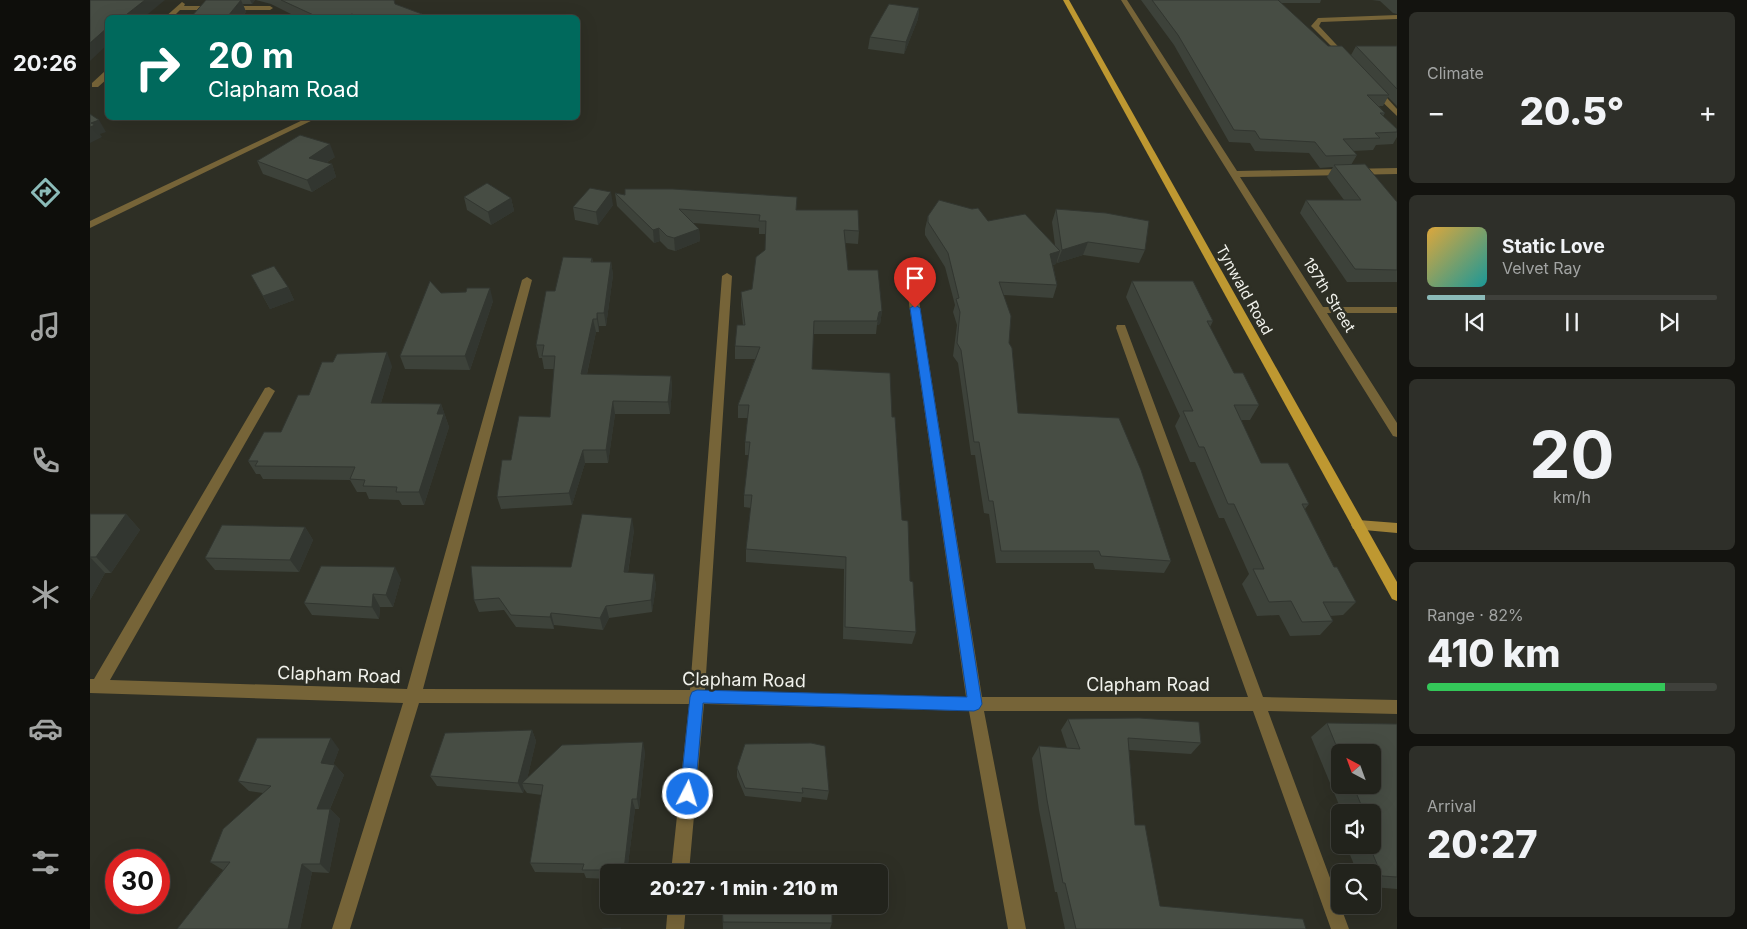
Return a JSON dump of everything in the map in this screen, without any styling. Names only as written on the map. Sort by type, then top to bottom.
[{"type":"main road","name":"Tynwald Road","points":[[1066,0],[1397,595]]},
{"type":"street","points":[[170,15],[186,0]]},
{"type":"street","name":"187th Street","points":[[1124,0],[1397,433]]},
{"type":"street","points":[[178,8],[270,8]]},
{"type":"street","points":[[1353,66],[1315,26],[1315,22],[1324,18],[1338,17],[1397,17]]},
{"type":"street","points":[[96,85],[105,76]]},
{"type":"street","points":[[1372,86],[1397,114]]},
{"type":"street","points":[[90,225],[309,120]]},
{"type":"street","points":[[1234,174],[1397,171]]},
{"type":"street","points":[[909,269],[974,704],[1017,929]]},
{"type":"street","points":[[681,864],[697,697],[727,276]]},
{"type":"street","points":[[341,929],[413,696],[527,280]]},
{"type":"street","points":[[1321,310],[1397,310]]},
{"type":"street","points":[[1121,328],[1340,929]]},
{"type":"street","points":[[94,686],[269,391]]},
{"type":"street","points":[[1358,526],[1397,528]]},
{"type":"street","name":"Clapham Road","points":[[94,686],[413,696],[697,697],[974,704],[1258,704],[1397,707]]},
{"type":"street","points":[[675,929],[676,914]]},
{"type":"building","points":[[90,0],[145,0],[126,15],[105,15],[105,30],[90,43]]},
{"type":"building","points":[[206,0],[241,0],[229,15],[193,15]]},
{"type":"building","points":[[281,0],[394,0],[395,4],[422,14],[420,15],[314,15]]},
{"type":"building","points":[[1152,0],[1278,0],[1328,46],[1342,46],[1389,95],[1367,95],[1385,113],[1380,113],[1397,129],[1397,132],[1375,133],[1380,138],[1343,139],[1357,155],[1326,156],[1315,142],[1260,139],[1255,131],[1234,130],[1178,35]]},
{"type":"building","points":[[889,4],[919,8],[906,42],[870,37]]},
{"type":"building","points":[[1356,46],[1397,46],[1397,89]]},
{"type":"building","points":[[90,114],[99,120],[91,123],[95,125],[90,127]]},
{"type":"building","points":[[300,135],[330,144],[309,158],[332,164],[307,180],[257,161]]},
{"type":"building","points":[[1365,164],[1397,202],[1397,270],[1355,269],[1306,200],[1361,200],[1334,165]]},
{"type":"building","points":[[487,183],[511,198],[488,212],[464,197]]},
{"type":"building","points":[[590,188],[611,192],[596,212],[573,207]]},
{"type":"building","points":[[625,189],[673,189],[797,197],[796,210],[858,210],[859,231],[844,230],[848,270],[878,270],[882,311],[879,312],[877,321],[814,321],[812,369],[890,373],[892,417],[895,417],[902,520],[908,521],[910,581],[913,582],[916,632],[845,627],[846,557],[746,549],[752,495],[744,495],[750,442],[745,442],[749,405],[738,405],[760,347],[735,346],[737,325],[745,325],[741,292],[752,289],[756,257],[765,250],[766,221],[759,221],[760,215],[679,209],[699,229],[674,238],[667,236],[659,228],[653,230],[615,193],[625,195]]},
{"type":"building","points":[[939,200],[972,209],[978,208],[988,221],[1025,214],[1060,251],[1050,254],[1057,285],[999,282],[1011,316],[1009,343],[1012,348],[1018,413],[1119,418],[1141,470],[1171,561],[1101,556],[1099,551],[1001,551],[993,501],[989,501],[979,442],[974,442],[961,350],[957,343],[960,312],[956,299],[959,298],[948,253],[928,222],[928,216]]},
{"type":"building","points":[[1056,209],[1106,213],[1149,221],[1145,250],[1088,242],[1062,250]]},
{"type":"building","points":[[563,257],[592,258],[591,262],[611,262],[604,313],[597,313],[597,319],[593,319],[581,374],[671,376],[668,402],[613,401],[606,450],[583,450],[569,493],[497,497],[502,460],[511,460],[519,416],[550,417],[555,356],[542,356],[544,345],[536,345],[546,291],[555,291]]},
{"type":"building","points":[[274,266],[288,287],[263,296],[251,275]]},
{"type":"building","points":[[430,281],[441,293],[466,292],[467,288],[490,288],[465,356],[400,356]]},
{"type":"building","points":[[1132,281],[1193,281],[1213,321],[1207,321],[1234,373],[1243,373],[1259,405],[1234,405],[1261,463],[1288,463],[1309,504],[1302,504],[1334,567],[1337,567],[1356,602],[1323,602],[1333,621],[1302,622],[1291,601],[1269,602],[1253,569],[1264,569],[1234,504],[1228,504],[1204,447],[1199,447],[1183,411],[1193,411]]},
{"type":"building","points":[[387,352],[371,403],[441,404],[437,414],[444,414],[419,492],[396,492],[397,487],[363,486],[365,480],[350,479],[355,467],[255,466],[258,461],[248,461],[264,432],[281,432],[298,395],[309,395],[322,362],[333,362],[337,354]]},
{"type":"building","points":[[90,514],[126,514],[96,557],[90,557]]},
{"type":"building","points":[[582,514],[632,518],[624,572],[654,574],[651,600],[606,606],[600,618],[551,613],[550,617],[511,615],[499,598],[474,600],[471,566],[571,567]]},
{"type":"building","points":[[222,525],[305,527],[290,560],[205,558]]},
{"type":"building","points":[[321,566],[395,567],[386,595],[373,594],[372,607],[304,603]]},
{"type":"building","points":[[1139,718],[1199,722],[1201,743],[1128,738],[1135,825],[1145,825],[1160,906],[1303,919],[1306,929],[1076,929],[1065,883],[1063,883],[1039,746],[1080,749],[1068,719]]},
{"type":"building","points":[[1327,723],[1397,724],[1397,877],[1382,876],[1381,864],[1377,864],[1373,854],[1381,854],[1381,804],[1361,804],[1357,794],[1381,794],[1381,744],[1336,744]]},
{"type":"building","points":[[532,730],[518,783],[430,776],[445,733]]},
{"type":"building","points":[[257,738],[331,738],[321,763],[335,765],[317,809],[330,809],[320,864],[302,864],[288,929],[177,929],[230,862],[210,862],[223,829],[271,786],[238,781]]},
{"type":"building","points":[[643,742],[637,799],[632,799],[625,864],[600,864],[600,870],[582,870],[584,864],[530,863],[543,785],[522,783],[562,745]]},
{"type":"building","points":[[811,743],[825,746],[829,791],[802,788],[803,793],[745,788],[737,768],[745,744]]},
{"type":"building","points":[[723,914],[832,914],[832,923],[723,922]]},
{"type":"route","points":[[688,794],[697,697],[974,704],[915,308]]}]
